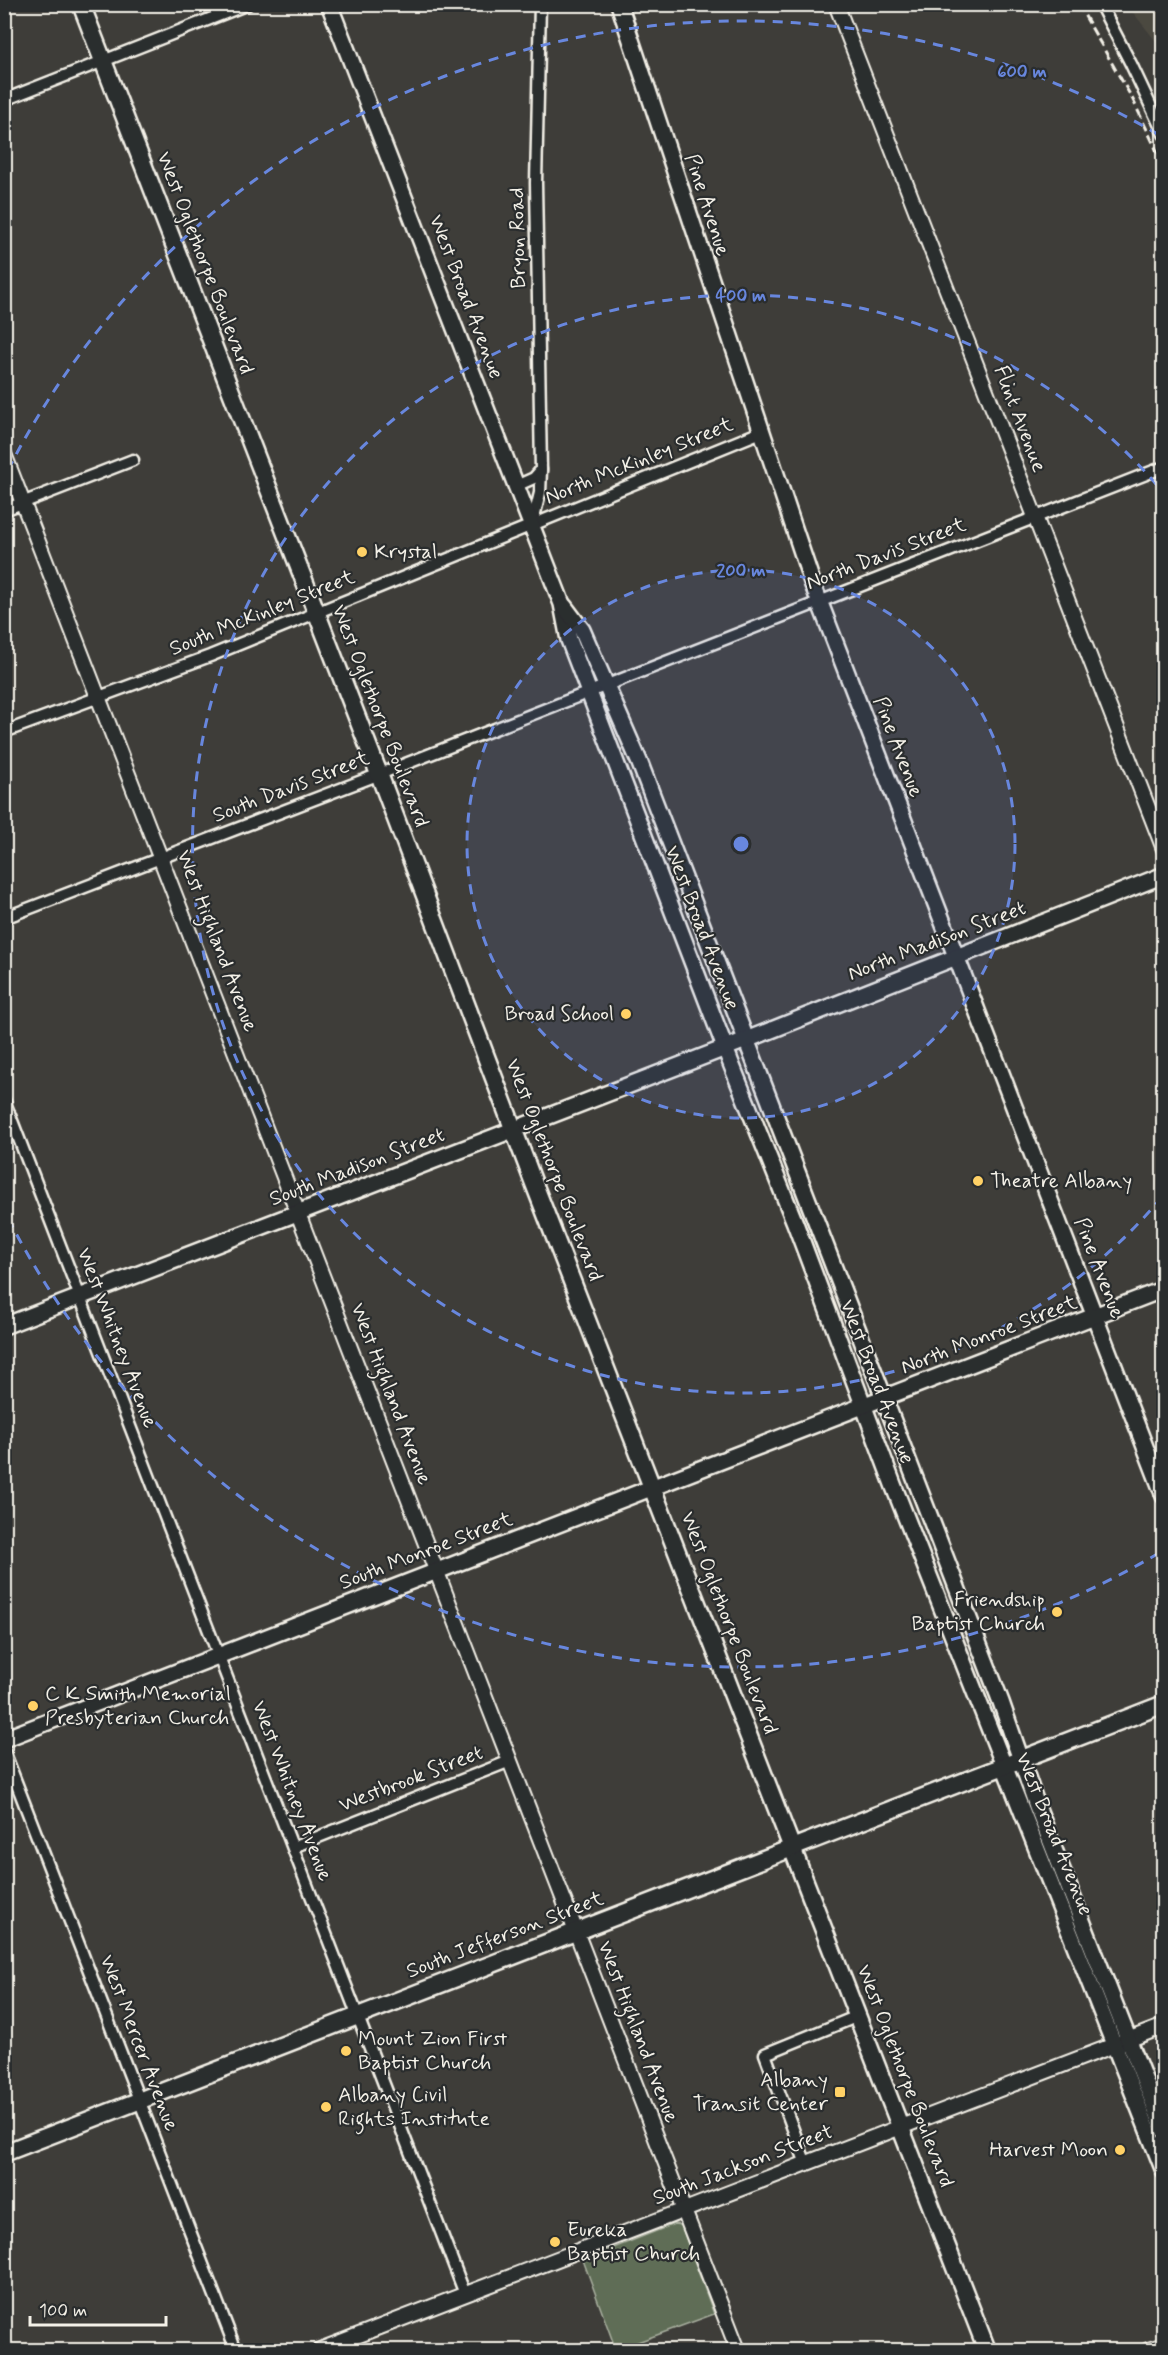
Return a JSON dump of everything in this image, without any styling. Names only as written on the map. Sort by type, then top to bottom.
[{"type":"main road","name":"West Oglethorpe Boulevard","points":[[81,4],[987,2350]]},
{"type":"main road","name":"West Broad Avenue","points":[[330,4],[532,525],[562,604],[569,640],[795,1223],[863,1406],[1004,1765],[1121,2043],[1164,2130]]},
{"type":"main road","name":"Pine Avenue","points":[[619,4],[819,601],[1164,1496]]},
{"type":"main road","name":"West Broad Avenue","points":[[562,604],[582,630],[639,761],[884,1398],[1022,1759],[1036,1806],[1164,2171]]},
{"type":"main road","name":"North Madison Street","points":[[725,1047],[1164,875]]},
{"type":"main road","name":"South Madison Street","points":[[4,1326],[725,1047]]},
{"type":"main road","name":"North Monroe Street","points":[[863,1406],[1164,1289]]},
{"type":"main road","name":"South Monroe Street","points":[[4,1738],[863,1406]]},
{"type":"main road","name":"South Jefferson Street","points":[[4,2153],[1164,1704]]},
{"type":"street","points":[[4,100],[248,4]]},
{"type":"street","name":"Bryon Road","points":[[532,525],[540,493],[541,470],[536,183],[540,4]]},
{"type":"street","name":"Flint Avenue","points":[[836,4],[1164,849]]},
{"type":"street","points":[[1100,4],[1164,134]]},
{"type":"street","name":"North McKinley Street","points":[[532,525],[761,432]]},
{"type":"street","name":"West Highland Avenue","points":[[4,454],[162,857],[738,2350]]},
{"type":"street","points":[[4,510],[133,460]]},
{"type":"street","name":"North Davis Street","points":[[590,691],[1164,466]]},
{"type":"street","points":[[516,486],[534,478],[541,470]]},
{"type":"street","name":"South McKinley Street","points":[[4,732],[210,657],[532,525]]},
{"type":"street","name":"South Davis Street","points":[[4,918],[590,691]]},
{"type":"street","name":"West Whitney Avenue","points":[[4,1100],[82,1297],[103,1358],[465,2294]]},
{"type":"street","name":"West Mercer Avenue","points":[[4,1751],[236,2350]]},
{"type":"street","name":"Westbrook Street","points":[[293,1847],[510,1761]]},
{"type":"street","points":[[806,2164],[765,2054],[858,2016]]},
{"type":"street","name":"South Jackson Street","points":[[320,2350],[1164,2026]]},
{"type":"street","points":[[1148,2350],[1164,2344]]},
{"type":"shaded area","points":[[1127,5],[1163,5],[1163,50]]},
{"type":"green space","points":[[674,2224],[681,2225],[714,2314],[616,2350],[583,2260]]},
{"type":"railway","points":[[1078,4],[1133,100],[1164,166]]},
{"type":"place","name":"Krystal","points":[[362,552]]},
{"type":"place","name":"Broad School","points":[[626,1014]]},
{"type":"place","name":"Theatre Albany","points":[[978,1181]]},
{"type":"place","name":"Friendship Baptist Church","points":[[1057,1612]]},
{"type":"place","name":"C K Smith Memorial Presbyterian Church","points":[[33,1706]]},
{"type":"place","name":"Mount Zion First Baptist Church","points":[[346,2051]]},
{"type":"place","name":"Albany Transit Center","points":[[840,2092]]},
{"type":"place","name":"Albany Civil Rights Institute","points":[[326,2107]]},
{"type":"place","name":"Harvest Moon","points":[[1120,2150]]},
{"type":"place","name":"Eureka Baptist Church","points":[[555,2242]]}]
